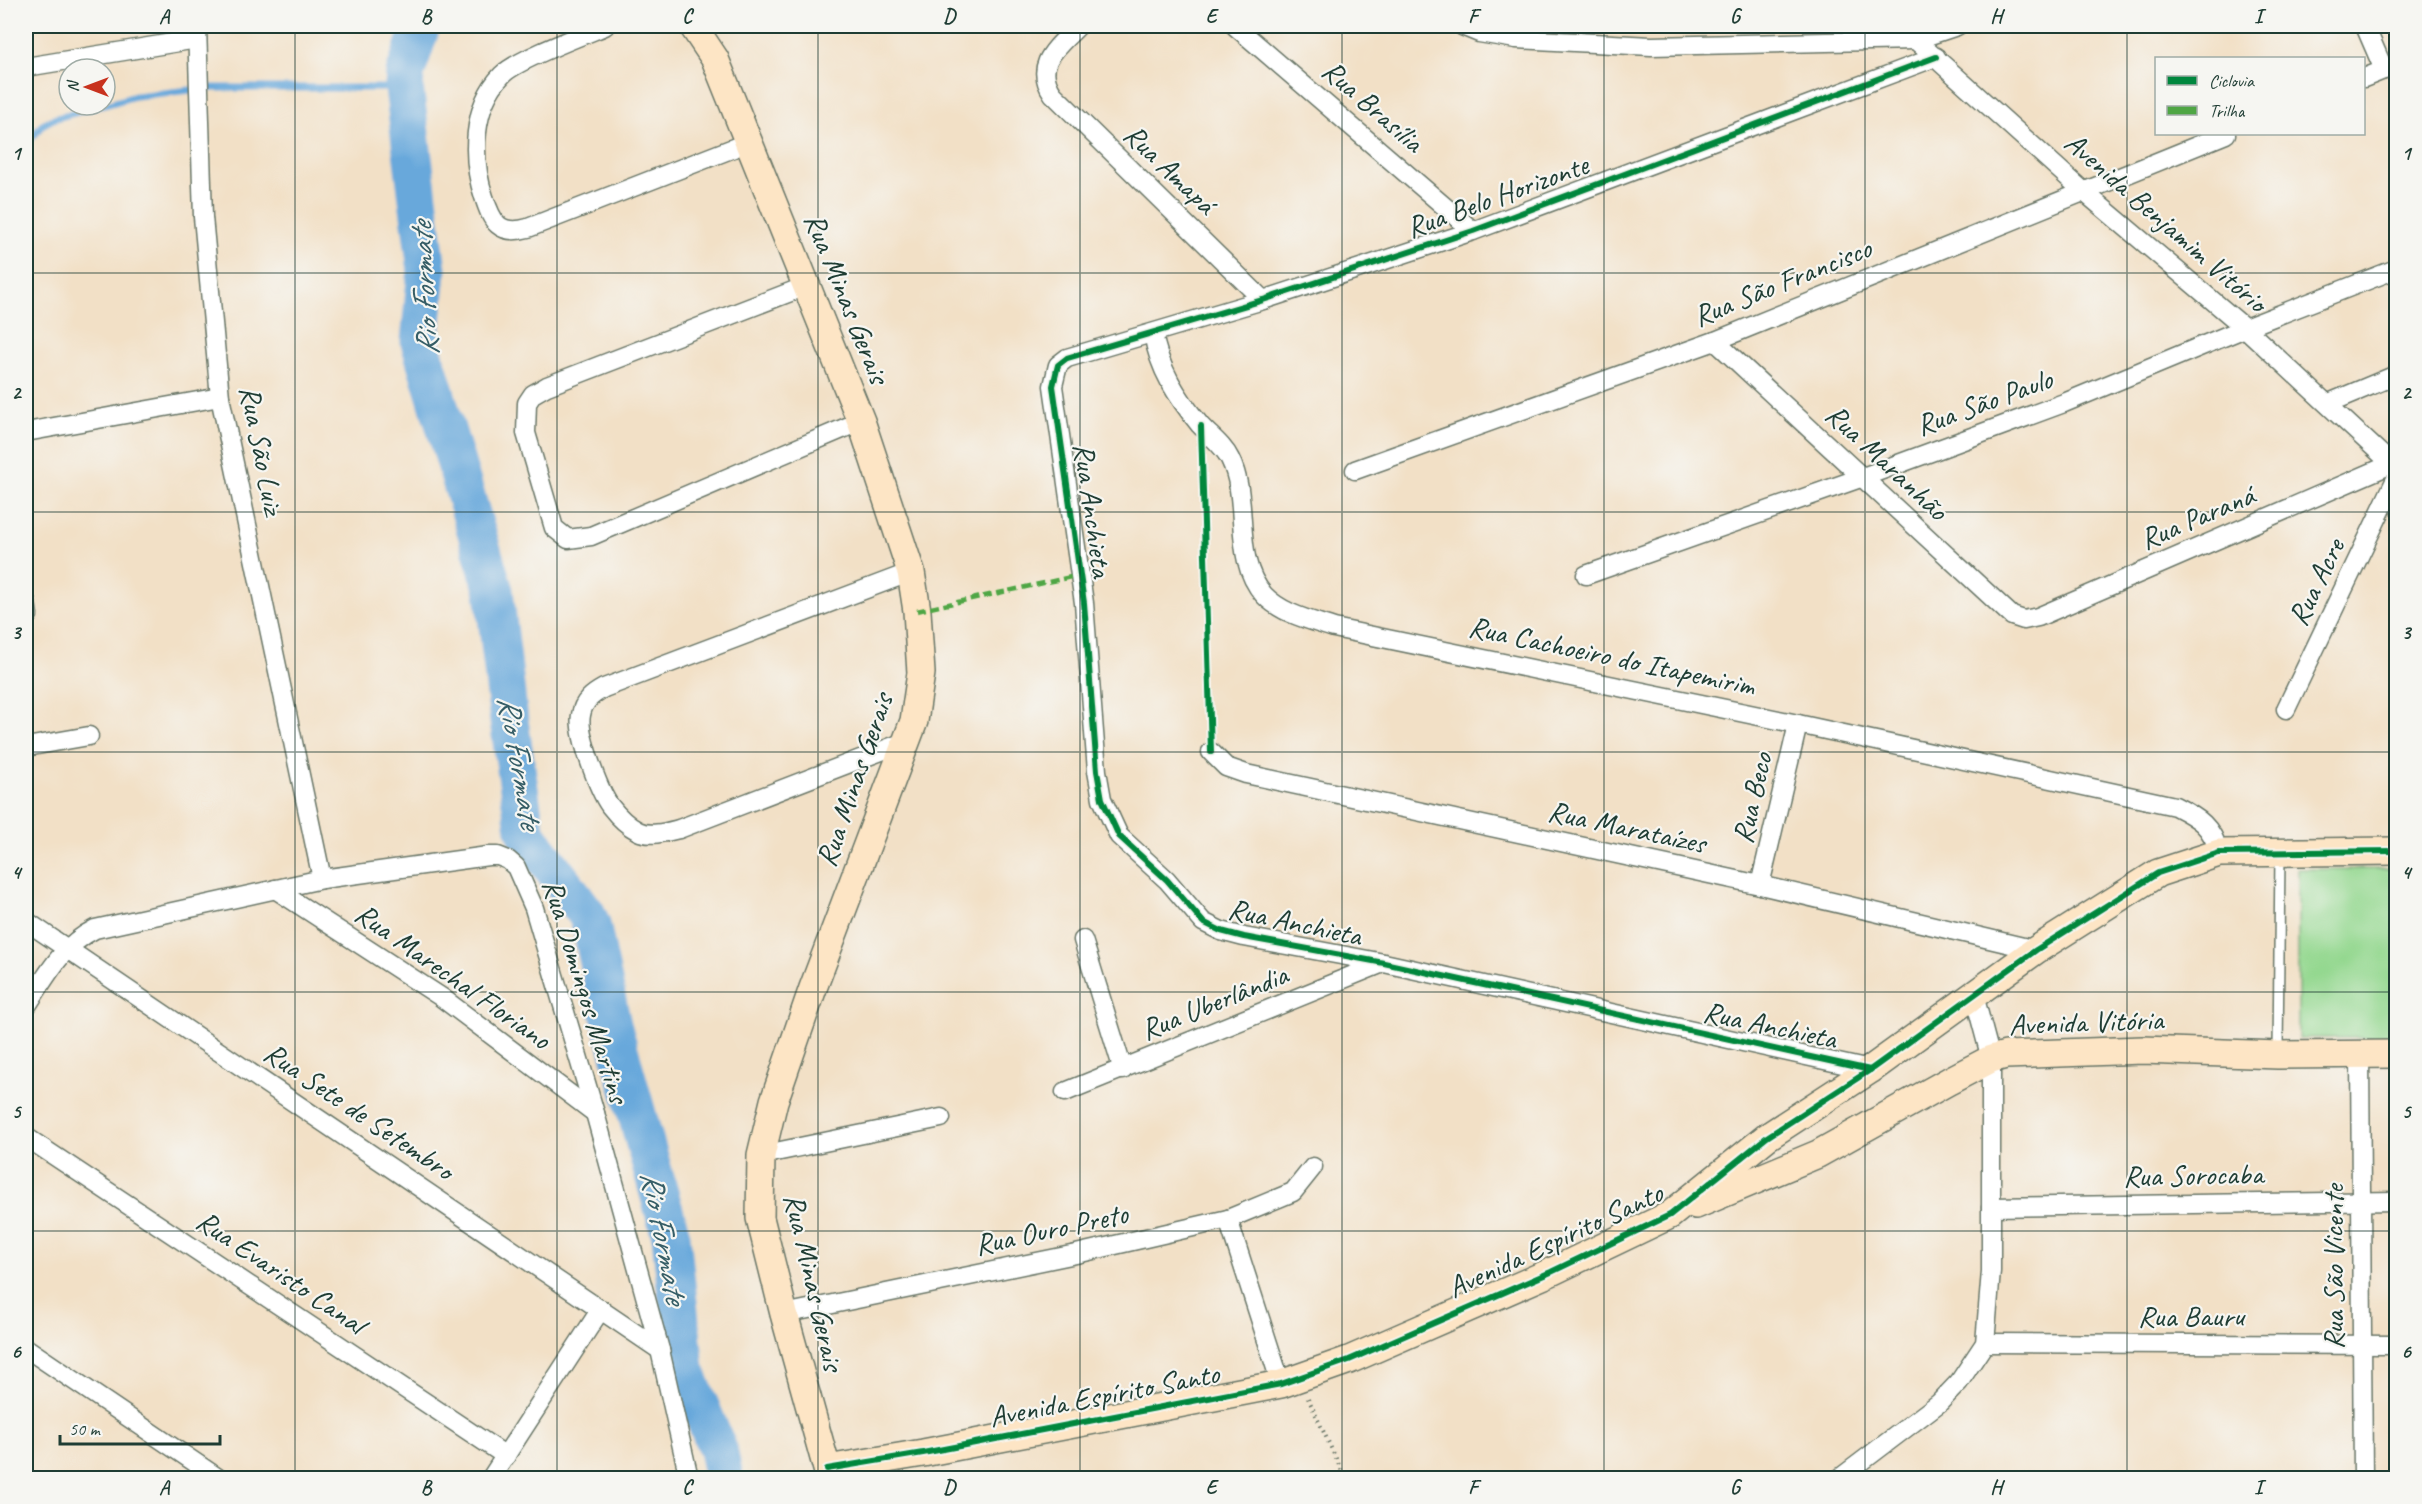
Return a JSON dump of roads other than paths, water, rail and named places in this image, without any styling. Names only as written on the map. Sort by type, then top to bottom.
[{"type":"street","points":[[605,26],[504,73],[485,101],[478,131],[476,162],[489,213],[496,224],[505,230],[518,231],[528,228],[748,142]]},
{"type":"street","name":"Rua Minas Gerais","points":[[693,26],[715,59],[861,421],[911,572],[917,611],[921,673],[914,721],[813,988],[774,1101],[761,1155],[760,1218],[827,1474]]},
{"type":"street","name":"Rua Amapá","points":[[1078,26],[1049,57],[1044,75],[1047,86],[1263,300]]},
{"type":"street","name":"Rua Brasília","points":[[1235,26],[1473,231]]},
{"type":"street","points":[[1462,26],[1479,33],[1516,39],[1651,46],[1915,40],[1958,26]]},
{"type":"street","name":"Avenida Benjamim Vitório","points":[[1900,26],[2083,191],[2245,328],[2329,403],[2396,468]]},
{"type":"street","points":[[2365,26],[2390,67],[2365,78]]},
{"type":"street","points":[[26,67],[197,32]]},
{"type":"street","name":"Rua São Luiz","points":[[197,32],[203,217],[220,397],[322,879]]},
{"type":"street","name":"Rua Belo Horizonte","points":[[1067,358],[1263,300],[1473,231],[1936,57]]},
{"type":"street","name":"Rua São Francisco","points":[[1355,470],[1715,341],[2223,135]]},
{"type":"street","name":"Rua São Paulo","points":[[1586,575],[2064,403],[2245,328],[2397,269]]},
{"type":"street","points":[[806,286],[532,394],[525,414],[526,433],[554,528],[568,539],[591,536],[861,421]]},
{"type":"street","name":"Rua Cachoeiro do Itapemirim","points":[[1153,333],[1157,354],[1166,376],[1201,426],[1230,458],[1237,480],[1244,548],[1251,571],[1264,595],[1293,615],[1334,628],[1798,724],[2175,806],[2198,818],[2215,837],[2219,853]]},
{"type":"street","name":"Rua Maranhão","points":[[1715,341],[2012,616],[2024,620]]},
{"type":"street","name":"Rua Anchieta","points":[[1067,358],[1058,365],[1053,386],[1084,603],[1097,771],[1102,799],[1119,836],[1167,880],[1203,922],[1210,927],[1244,937],[1384,963],[1870,1070]]},
{"type":"street","points":[[2329,403],[2397,375]]},
{"type":"street","points":[[26,432],[220,397]]},
{"type":"street","name":"Rua Paraná","points":[[2024,620],[2038,617],[2396,468]]},
{"type":"street","name":"Rua Acre","points":[[2286,709],[2396,468]]},
{"type":"street","points":[[907,741],[679,829],[660,834],[640,833],[609,805],[580,732],[580,715],[584,703],[594,693],[604,688],[911,572]]},
{"type":"street","name":"Rua Beco","points":[[1760,885],[1798,724]]},
{"type":"street","points":[[26,747],[89,736]]},
{"type":"street","name":"Rua Marataízes","points":[[1211,752],[1226,767],[1246,774],[1760,885],[2036,950]]},
{"type":"street","name":"Avenida Espírito Santo","points":[[827,1474],[1290,1381],[1349,1360],[1519,1286],[1670,1215],[1767,1137],[1870,1070],[2036,950],[2158,873],[2219,853],[2397,851]]},
{"type":"street","name":"Rua Domingos Martins","points":[[26,1007],[66,947],[94,929],[322,879],[488,856],[498,856],[508,860],[516,867],[534,908],[595,1113],[660,1350],[689,1479]]},
{"type":"street","name":"Rua Marechal Floriano","points":[[275,889],[441,997],[595,1113]]},
{"type":"street","name":"Rua Sete de Setembro","points":[[26,921],[660,1350]]},
{"type":"street","points":[[1083,940],[1123,1070]]},
{"type":"street","name":"Rua Uberlândia","points":[[1065,1092],[1384,963]]},
{"type":"street","points":[[1840,1479],[1939,1403],[1959,1382],[1985,1344],[1990,1271],[1990,1059],[1974,995]]},
{"type":"street","name":"Avenida Vitória","points":[[1670,1215],[1818,1154],[1990,1059],[2006,1055],[2143,1050],[2278,1055],[2397,1054]]},
{"type":"street","name":"Rua São Vicente","points":[[2360,1054],[2363,1479]]},
{"type":"street","points":[[761,1155],[941,1118]]},
{"type":"street","name":"Rua Evaristo Canal","points":[[26,1137],[506,1456]]},
{"type":"street","points":[[1767,1137],[1765,1154],[1776,1164],[1789,1167]]},
{"type":"street","name":"Rua Ouro Preto","points":[[784,1314],[1076,1254],[1228,1219],[1293,1192],[1313,1167]]},
{"type":"street","name":"Rua Sorocaba","points":[[1991,1207],[2397,1201]]},
{"type":"street","points":[[1228,1219],[1290,1381]]},
{"type":"street","points":[[491,1479],[601,1309]]},
{"type":"street","name":"Rua Bauru","points":[[1985,1344],[2397,1345]]},
{"type":"street","points":[[26,1348],[218,1479]]},
{"type":"lane","points":[[2278,1055],[2280,853]]},
{"type":"waterway","name":"Rio Formate","points":[[421,26],[405,74],[404,87],[427,270],[420,342],[494,591],[509,721],[525,829],[586,913],[591,924],[612,1025],[671,1236],[685,1370],[718,1450],[724,1478]]},
{"type":"waterway","points":[[117,101],[135,96],[209,88],[404,88]]},
{"type":"waterway","points":[[26,145],[42,125],[60,117]]}]
